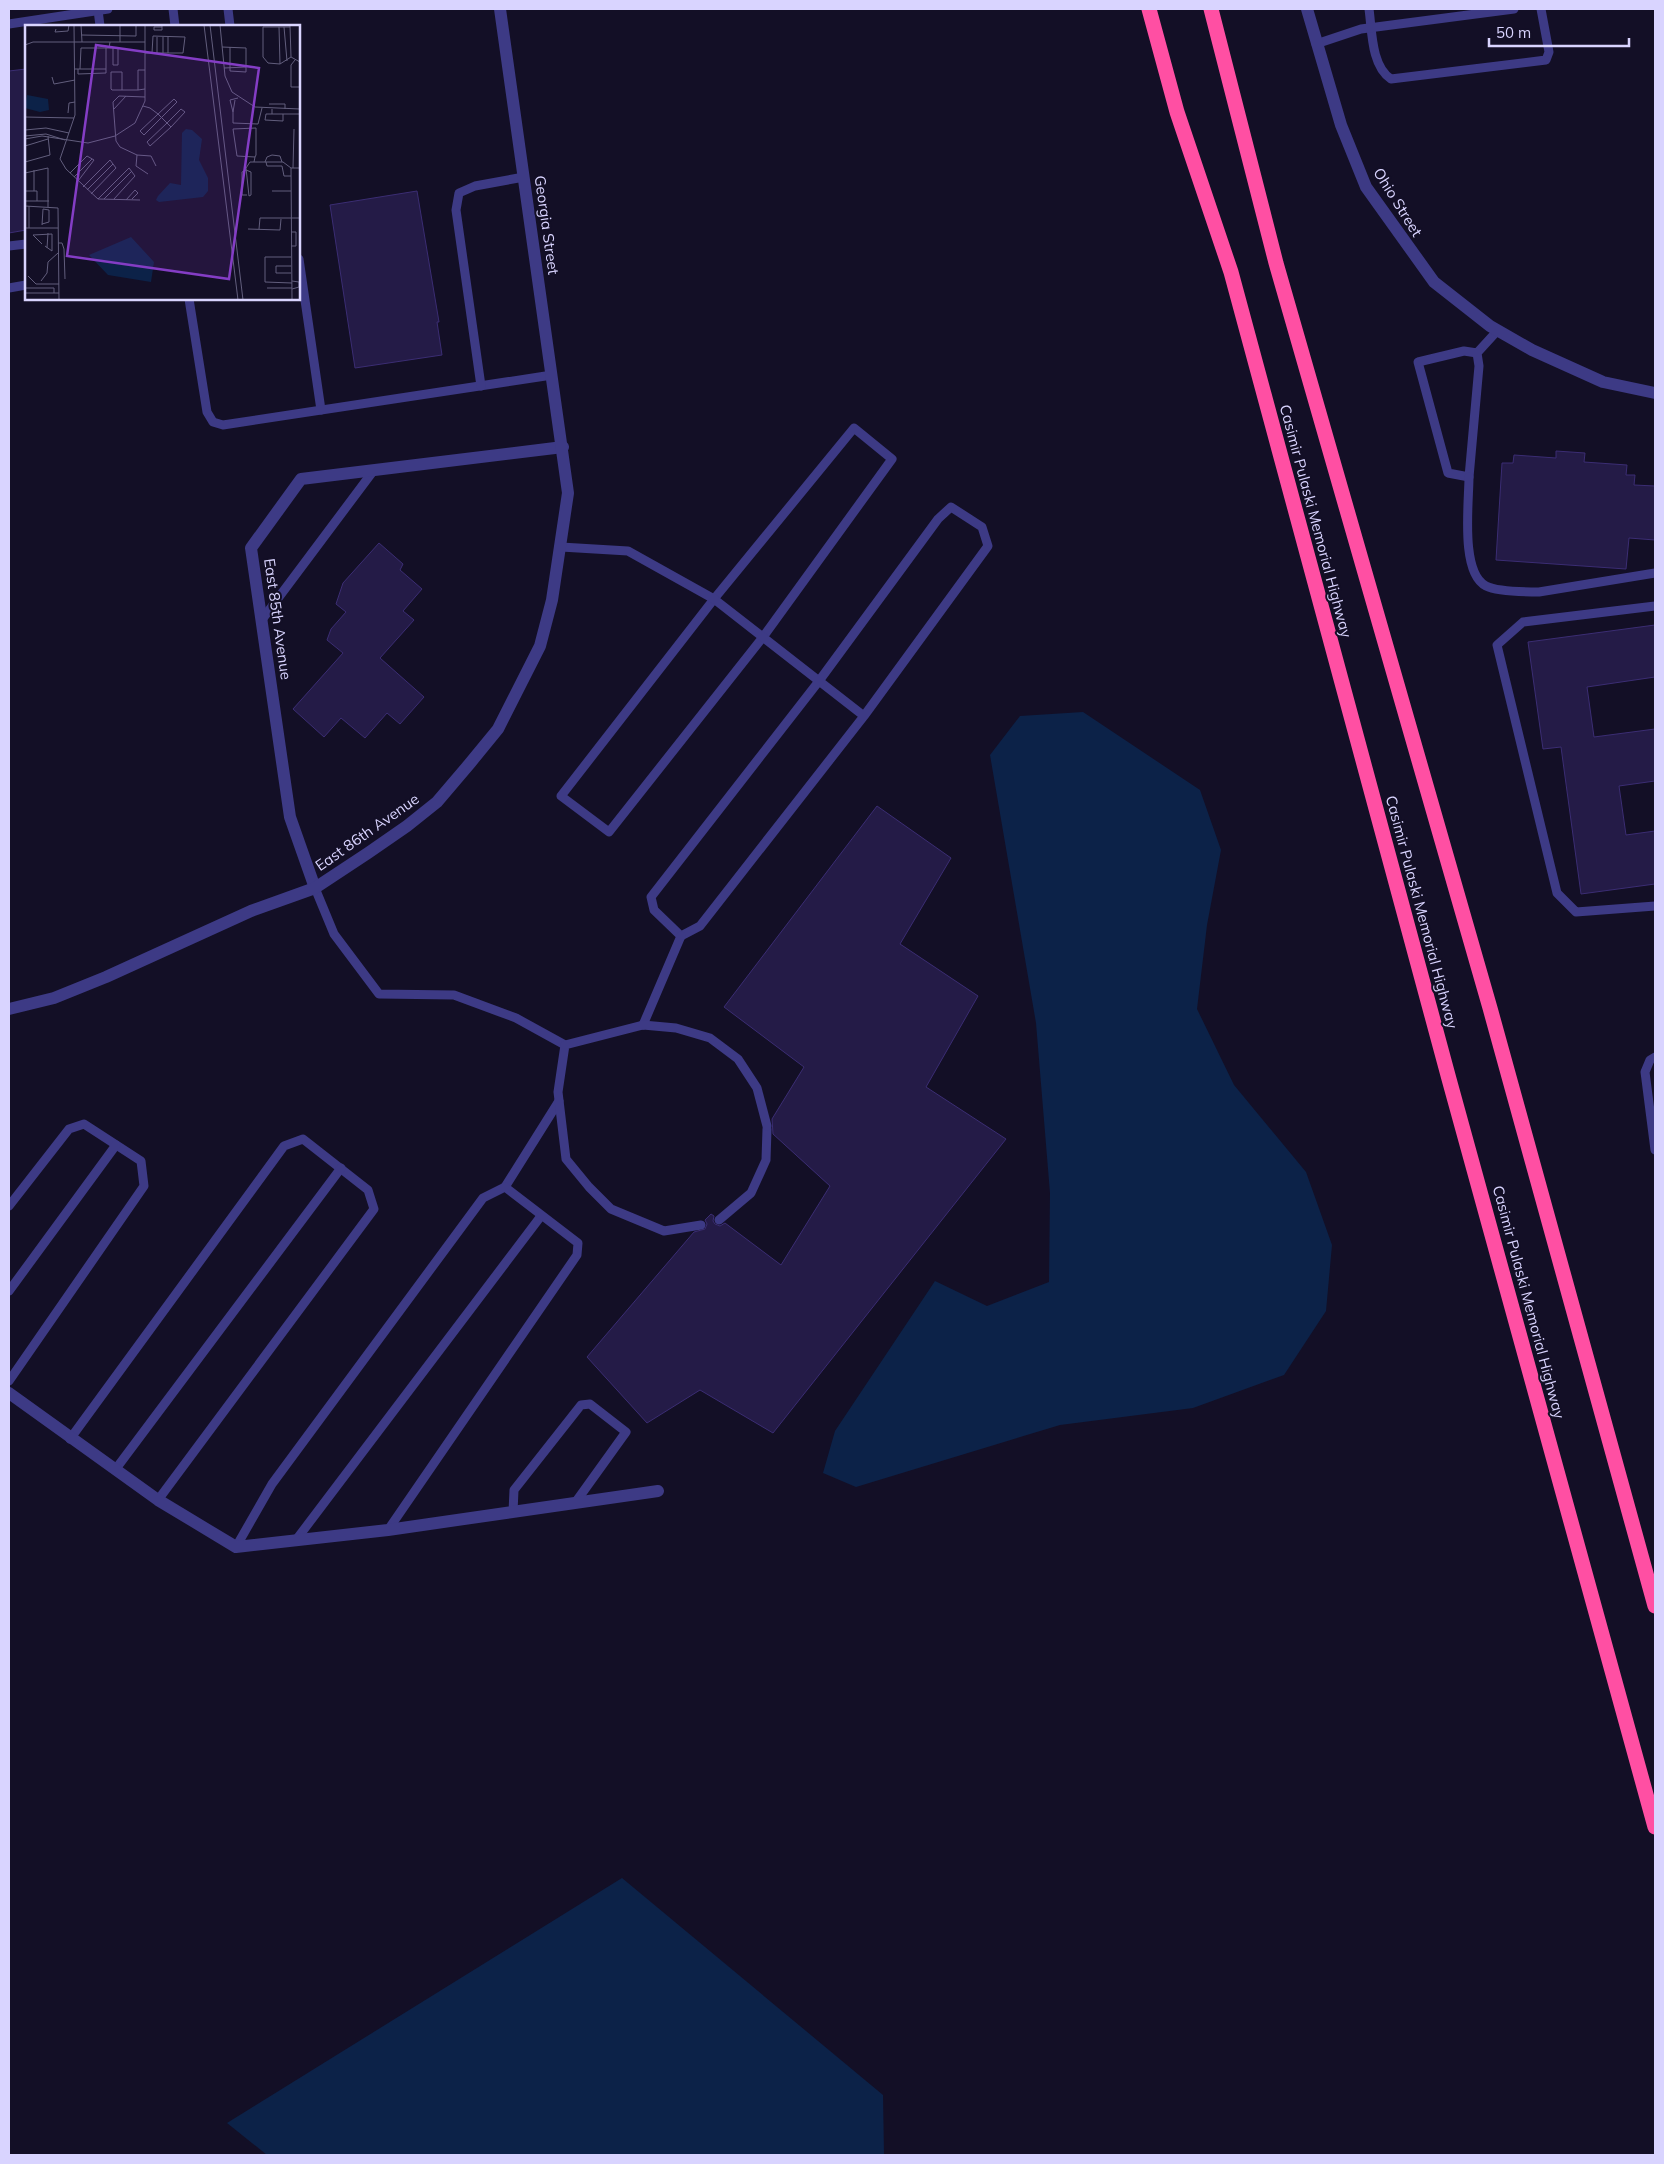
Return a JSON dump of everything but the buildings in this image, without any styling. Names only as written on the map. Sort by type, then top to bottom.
[{"type":"highway","name":"Casimir Pulaski Memorial Highway","points":[[1149,9],[1177,112],[1231,272],[1447,1070],[1655,1826]]},
{"type":"highway","name":"Casimir Pulaski Memorial Highway","points":[[1211,9],[1279,273],[1487,998],[1655,1606]]},
{"type":"street","name":"Georgia Street","points":[[500,9],[563,447]]},
{"type":"street","name":"Ohio Street","points":[[1307,9],[1341,125],[1366,187],[1434,282],[1494,328]]},
{"type":"street","points":[[1494,328],[1532,350],[1603,382],[1655,393]]},
{"type":"street","name":"East 85th Avenue","points":[[315,888],[290,817],[251,548],[302,479],[563,447]]},
{"type":"street","name":"East 86th Avenue","points":[[9,1009],[54,998],[72,991],[250,910],[315,888],[407,826],[437,802],[498,728],[540,646],[552,600],[568,493],[563,447]]},
{"type":"street","points":[[9,1393],[70,1439],[158,1500],[236,1547],[388,1530],[658,1491]]},
{"type":"lane","points":[[173,9],[175,25]]},
{"type":"lane","points":[[228,9],[230,25]]},
{"type":"lane","points":[[1369,9],[1377,61],[1382,74],[1391,79],[1546,60],[1549,52],[1541,9]]},
{"type":"lane","points":[[1316,44],[1361,29],[1514,9]]},
{"type":"lane","points":[[9,24],[103,10],[100,25]]},
{"type":"lane","points":[[481,386],[456,210],[459,194],[475,186],[524,177]]},
{"type":"lane","points":[[9,246],[25,244]]},
{"type":"lane","points":[[300,266],[321,410]]},
{"type":"lane","points":[[9,288],[25,285]]},
{"type":"lane","points":[[189,300],[207,412],[213,422],[224,425],[552,375]]},
{"type":"lane","points":[[1494,328],[1477,353],[1479,366],[1469,477],[1469,556],[1473,569],[1481,582],[1487,587],[1539,592],[1655,574]]},
{"type":"lane","points":[[1469,477],[1448,473],[1418,362],[1464,351],[1477,353]]},
{"type":"lane","points":[[854,428],[892,459],[763,637],[609,832],[561,796],[714,599],[854,428]]},
{"type":"lane","points":[[261,621],[374,470]]},
{"type":"lane","points":[[643,1026],[681,936],[700,926],[864,716],[988,546],[982,527],[951,507],[938,519],[818,681],[651,898],[654,910],[681,936]]},
{"type":"lane","points":[[561,547],[628,551],[714,599],[864,716]]},
{"type":"lane","points":[[1655,606],[1523,622],[1497,645],[1557,892],[1576,912],[1655,906]]},
{"type":"lane","points":[[315,888],[334,934],[379,994],[454,995],[516,1018],[565,1044],[643,1026],[676,1028],[710,1038],[738,1059],[758,1088],[767,1128],[766,1160],[751,1192],[719,1220]]},
{"type":"lane","points":[[565,1044],[558,1092],[566,1159],[589,1187],[611,1209],[664,1231],[701,1225]]},
{"type":"lane","points":[[1655,1057],[1650,1060],[1645,1072],[1655,1150]]},
{"type":"lane","points":[[236,1547],[272,1484],[483,1198],[506,1187],[559,1101]]},
{"type":"lane","points":[[9,1206],[69,1129],[84,1124],[141,1161],[144,1186],[9,1381]]},
{"type":"lane","points":[[70,1439],[284,1146],[303,1139],[368,1190],[374,1209],[158,1500]]},
{"type":"lane","points":[[9,1291],[116,1145]]},
{"type":"lane","points":[[116,1470],[341,1168]]},
{"type":"lane","points":[[388,1530],[577,1255],[578,1243],[506,1187]]},
{"type":"lane","points":[[296,1540],[541,1216]]},
{"type":"lane","points":[[513,1512],[514,1490],[581,1405],[590,1404],[626,1432],[575,1503]]},
{"type":"water","points":[[1083,712],[1200,790],[1221,850],[1207,925],[1197,1009],[1234,1085],[1306,1172],[1332,1245],[1326,1311],[1284,1375],[1193,1408],[1060,1425],[856,1487],[823,1473],[835,1431],[935,1281],[987,1306],[1049,1282],[1050,1193],[1036,1023],[990,755],[1020,716]]},
{"type":"water","points":[[622,1878],[883,2095],[884,2155],[267,2155],[227,2123]]}]
